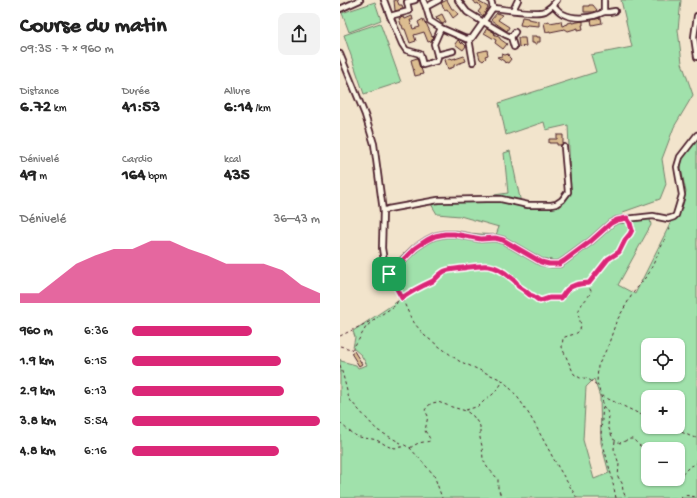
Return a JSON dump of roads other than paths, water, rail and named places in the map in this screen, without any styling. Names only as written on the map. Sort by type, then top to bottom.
[{"type":"street","points":[[340,9],[354,1],[360,0]]},
{"type":"street","points":[[384,0],[402,44],[406,50],[420,54],[423,65],[437,61],[438,58],[434,44],[441,28]]},
{"type":"street","points":[[390,16],[409,10],[407,2],[415,0]]},
{"type":"street","points":[[423,0],[430,22],[466,39],[470,39]]},
{"type":"street","points":[[426,7],[439,0]]},
{"type":"street","points":[[470,39],[493,8],[491,0]]},
{"type":"street","points":[[513,10],[518,0]]},
{"type":"street","points":[[493,8],[541,12],[545,11],[557,0]]},
{"type":"street","points":[[604,0],[604,12]]},
{"type":"street","points":[[461,1],[467,12],[506,35],[511,36]]},
{"type":"street","points":[[553,5],[561,13],[576,18],[586,18],[604,12],[615,11]]},
{"type":"street","points":[[697,16],[694,37],[697,57]]},
{"type":"street","points":[[511,36],[515,32]]},
{"type":"street","points":[[511,36],[514,47]]},
{"type":"street","points":[[470,39],[473,62]]},
{"type":"street","points":[[437,55],[453,51]]},
{"type":"street","points":[[340,54],[365,115],[374,144],[383,211],[382,248],[384,261],[389,274],[415,248],[435,236],[454,234],[481,239],[495,238],[503,240],[541,262],[559,264],[591,241],[611,223],[617,220],[653,216],[668,219],[674,217],[681,200],[682,190],[677,167],[680,157],[697,135]]},
{"type":"street","points":[[383,211],[438,200],[501,199],[528,205],[556,204],[562,200],[568,192],[564,147]]}]
